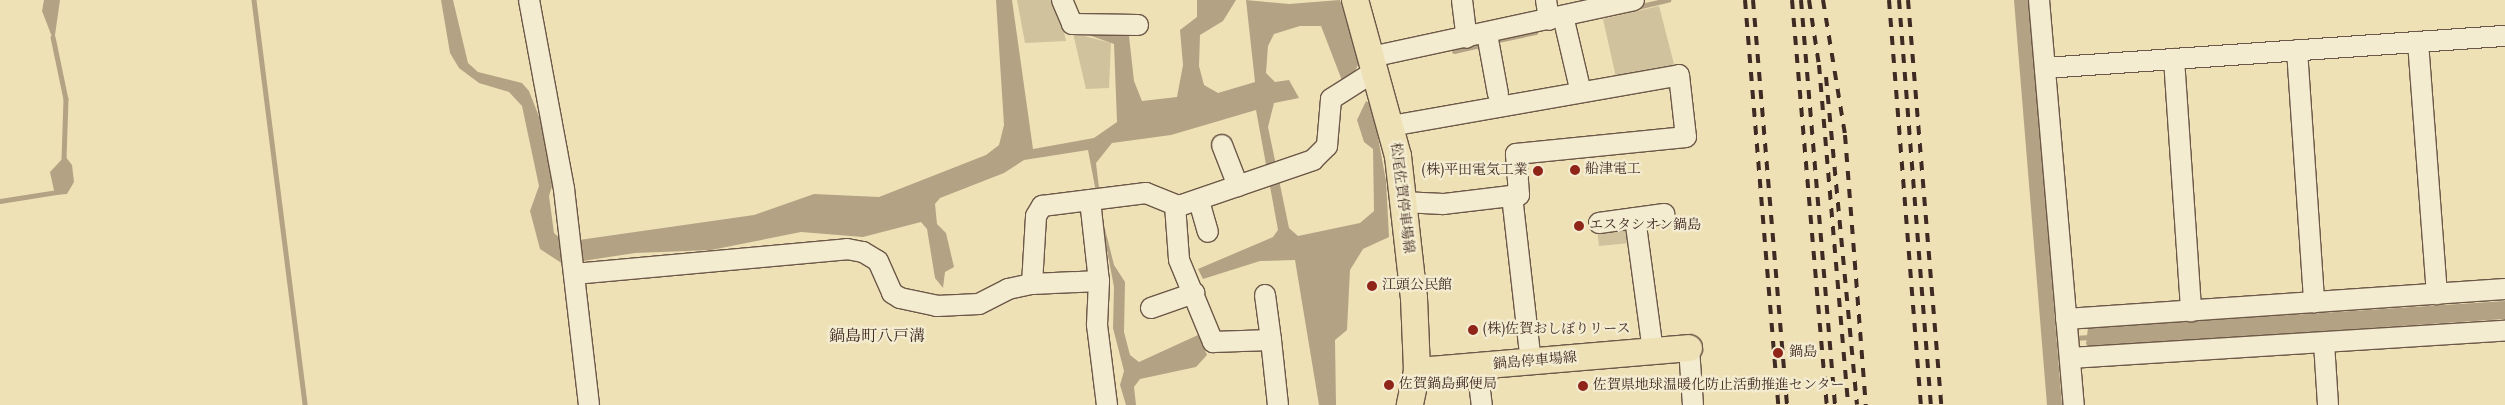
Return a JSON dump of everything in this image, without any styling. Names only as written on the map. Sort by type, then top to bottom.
[{"type":"main road","name":"松尾佐賀停車場線","points":[[1354,0],[1391,126],[1402,202],[1417,371]]},
{"type":"main road","name":"鍋島停車場線","points":[[1417,371],[1531,363],[1689,348]]},
{"type":"main road","points":[[1410,405],[1417,371]]},
{"type":"street","points":[[530,0],[569,238],[589,405]]},
{"type":"street","points":[[1062,0],[1072,24],[1138,25]]},
{"type":"street","points":[[1462,0],[1467,38]]},
{"type":"street","points":[[1032,284],[1036,216],[1042,206],[1146,193],[1175,206],[1199,201],[1321,155],[1327,146],[1331,98],[1373,64],[1487,34],[1553,12],[1634,0]]},
{"type":"street","points":[[2039,0],[2074,405]]},
{"type":"street","points":[[1553,12],[1579,84]]},
{"type":"street","points":[[1487,34],[1498,94]]},
{"type":"street","points":[[2045,68],[2505,36]]},
{"type":"street","points":[[2418,42],[2437,294]]},
{"type":"street","points":[[2298,50],[2314,302]]},
{"type":"street","points":[[2174,59],[2191,311]]},
{"type":"street","points":[[1391,126],[1679,75],[1686,137],[1516,154],[1519,195],[1443,204],[1402,202]]},
{"type":"street","points":[[1222,145],[1238,186]]},
{"type":"street","points":[[1512,196],[1531,363]]},
{"type":"street","points":[[1095,199],[1099,281],[1097,325],[1107,405]]},
{"type":"street","points":[[1199,201],[1208,232]]},
{"type":"street","points":[[1175,206],[1179,260],[1213,342],[1270,340]]},
{"type":"street","points":[[1599,223],[1664,214]]},
{"type":"street","points":[[1635,218],[1654,351]]},
{"type":"street","points":[[573,270],[846,249],[863,252],[878,261],[892,293],[900,298],[937,306],[979,304],[1008,289],[1032,284],[1099,281]]},
{"type":"street","points":[[2067,323],[2191,311],[2505,289]]},
{"type":"street","points":[[1151,308],[1194,293]]},
{"type":"street","points":[[1265,295],[1278,405]]},
{"type":"street","points":[[2070,355],[2324,343],[2505,331]]},
{"type":"street","points":[[2324,343],[2328,405]]},
{"type":"street","points":[[1689,348],[1693,405]]},
{"type":"street","points":[[1477,366],[1482,405]]},
{"type":"shaded area","points":[[44,0],[60,0],[54,42],[42,11]]},
{"type":"shaded area","points":[[441,0],[453,0],[468,63],[478,72],[522,83],[529,91],[545,132],[553,183],[549,196],[554,233],[562,240],[579,240],[754,215],[814,194],[879,197],[986,155],[999,145],[1004,125],[996,0],[1012,0],[1033,149],[1094,138],[1117,122],[1114,44],[1080,32],[1123,30],[1129,36],[1134,81],[1142,101],[1177,97],[1183,65],[1180,30],[1197,17],[1197,0],[1236,0],[1223,21],[1200,35],[1199,66],[1204,85],[1218,93],[1255,82],[1246,0],[1289,4],[1340,0],[1359,63],[1349,83],[1343,83],[1321,26],[1300,26],[1274,34],[1268,46],[1266,73],[1275,82],[1289,80],[1299,98],[1274,103],[1268,127],[1289,228],[1298,236],[1360,223],[1374,211],[1373,149],[1364,142],[1357,120],[1366,101],[1372,105],[1386,181],[1389,237],[1363,249],[1350,270],[1347,330],[1335,340],[1336,405],[1319,405],[1295,260],[1260,261],[1203,279],[1198,269],[1273,237],[1278,230],[1256,110],[1171,135],[1112,143],[1096,163],[1103,221],[1114,265],[1125,282],[1124,332],[1130,355],[1139,362],[1198,335],[1207,355],[1196,367],[1140,379],[1134,387],[1136,405],[1126,405],[1120,385],[1124,371],[1113,328],[1114,287],[1088,150],[1024,160],[1004,173],[940,198],[935,204],[937,224],[946,233],[954,267],[945,272],[943,288],[935,278],[927,229],[921,222],[863,237],[801,232],[711,250],[635,253],[563,264],[540,249],[530,211],[539,186],[522,106],[509,92],[479,83],[459,68],[450,53]]},
{"type":"shaded area","points":[[1017,0],[1057,0],[1066,41],[1025,43]]},
{"type":"shaded area","points":[[2014,0],[2029,0],[2062,405],[2047,405]]},
{"type":"shaded area","points":[[1659,6],[1675,68],[1617,82],[1603,19]]},
{"type":"shaded area","points":[[1073,33],[1111,43],[1109,88],[1086,89]]},
{"type":"shaded area","points":[[65,156],[72,165],[74,182],[67,194],[55,195],[50,172]]},
{"type":"shaded area","points":[[1628,226],[1630,243],[1599,246],[1597,229]]},
{"type":"shaded area","points":[[2505,301],[2505,319],[2089,347],[2086,344],[2088,328]]},
{"type":"waterway","points":[[254,0],[305,405]]},
{"type":"waterway","points":[[1637,7],[1668,0]]},
{"type":"waterway","points":[[1498,40],[1535,32]]},
{"type":"waterway","points":[[53,37],[66,99],[64,160]]},
{"type":"waterway","points":[[1454,51],[1479,45]]},
{"type":"waterway","points":[[0,201],[57,192]]},
{"type":"waterway","points":[[2073,338],[2090,337]]},
{"type":"railway","points":[[1745,0],[1778,405]]},
{"type":"railway","points":[[1753,0],[1787,405]]},
{"type":"railway","points":[[1792,0],[1827,405]]},
{"type":"railway","points":[[1801,0],[1835,405]]},
{"type":"railway","points":[[1809,0],[1819,65],[1848,405]]},
{"type":"railway","points":[[1823,0],[1845,135],[1866,405]]},
{"type":"railway","points":[[1889,0],[1921,405]]},
{"type":"railway","points":[[1899,0],[1931,405]]},
{"type":"railway","points":[[1908,0],[1941,405]]},
{"type":"railway","points":[[1826,77],[1857,405]]},
{"type":"place","name":"船津電工","points":[[1575,170]]},
{"type":"place","name":"(株)平田電気工業","points":[[1538,171]]},
{"type":"place","name":"エスタシオン鍋島","points":[[1579,226]]},
{"type":"place","name":"江頭公民館","points":[[1372,286]]},
{"type":"place","name":"(株)佐賀おしぼりリース","points":[[1473,330]]},
{"type":"place","name":"鍋島","points":[[1778,353]]},
{"type":"place","name":"佐賀鍋島郵便局","points":[[1389,385]]},
{"type":"place","name":"佐賀県地球温暖化防止活動推進センター","points":[[1583,386]]},
{"type":"district","name":"鍋島町八戸溝","points":[[877,337]]}]
